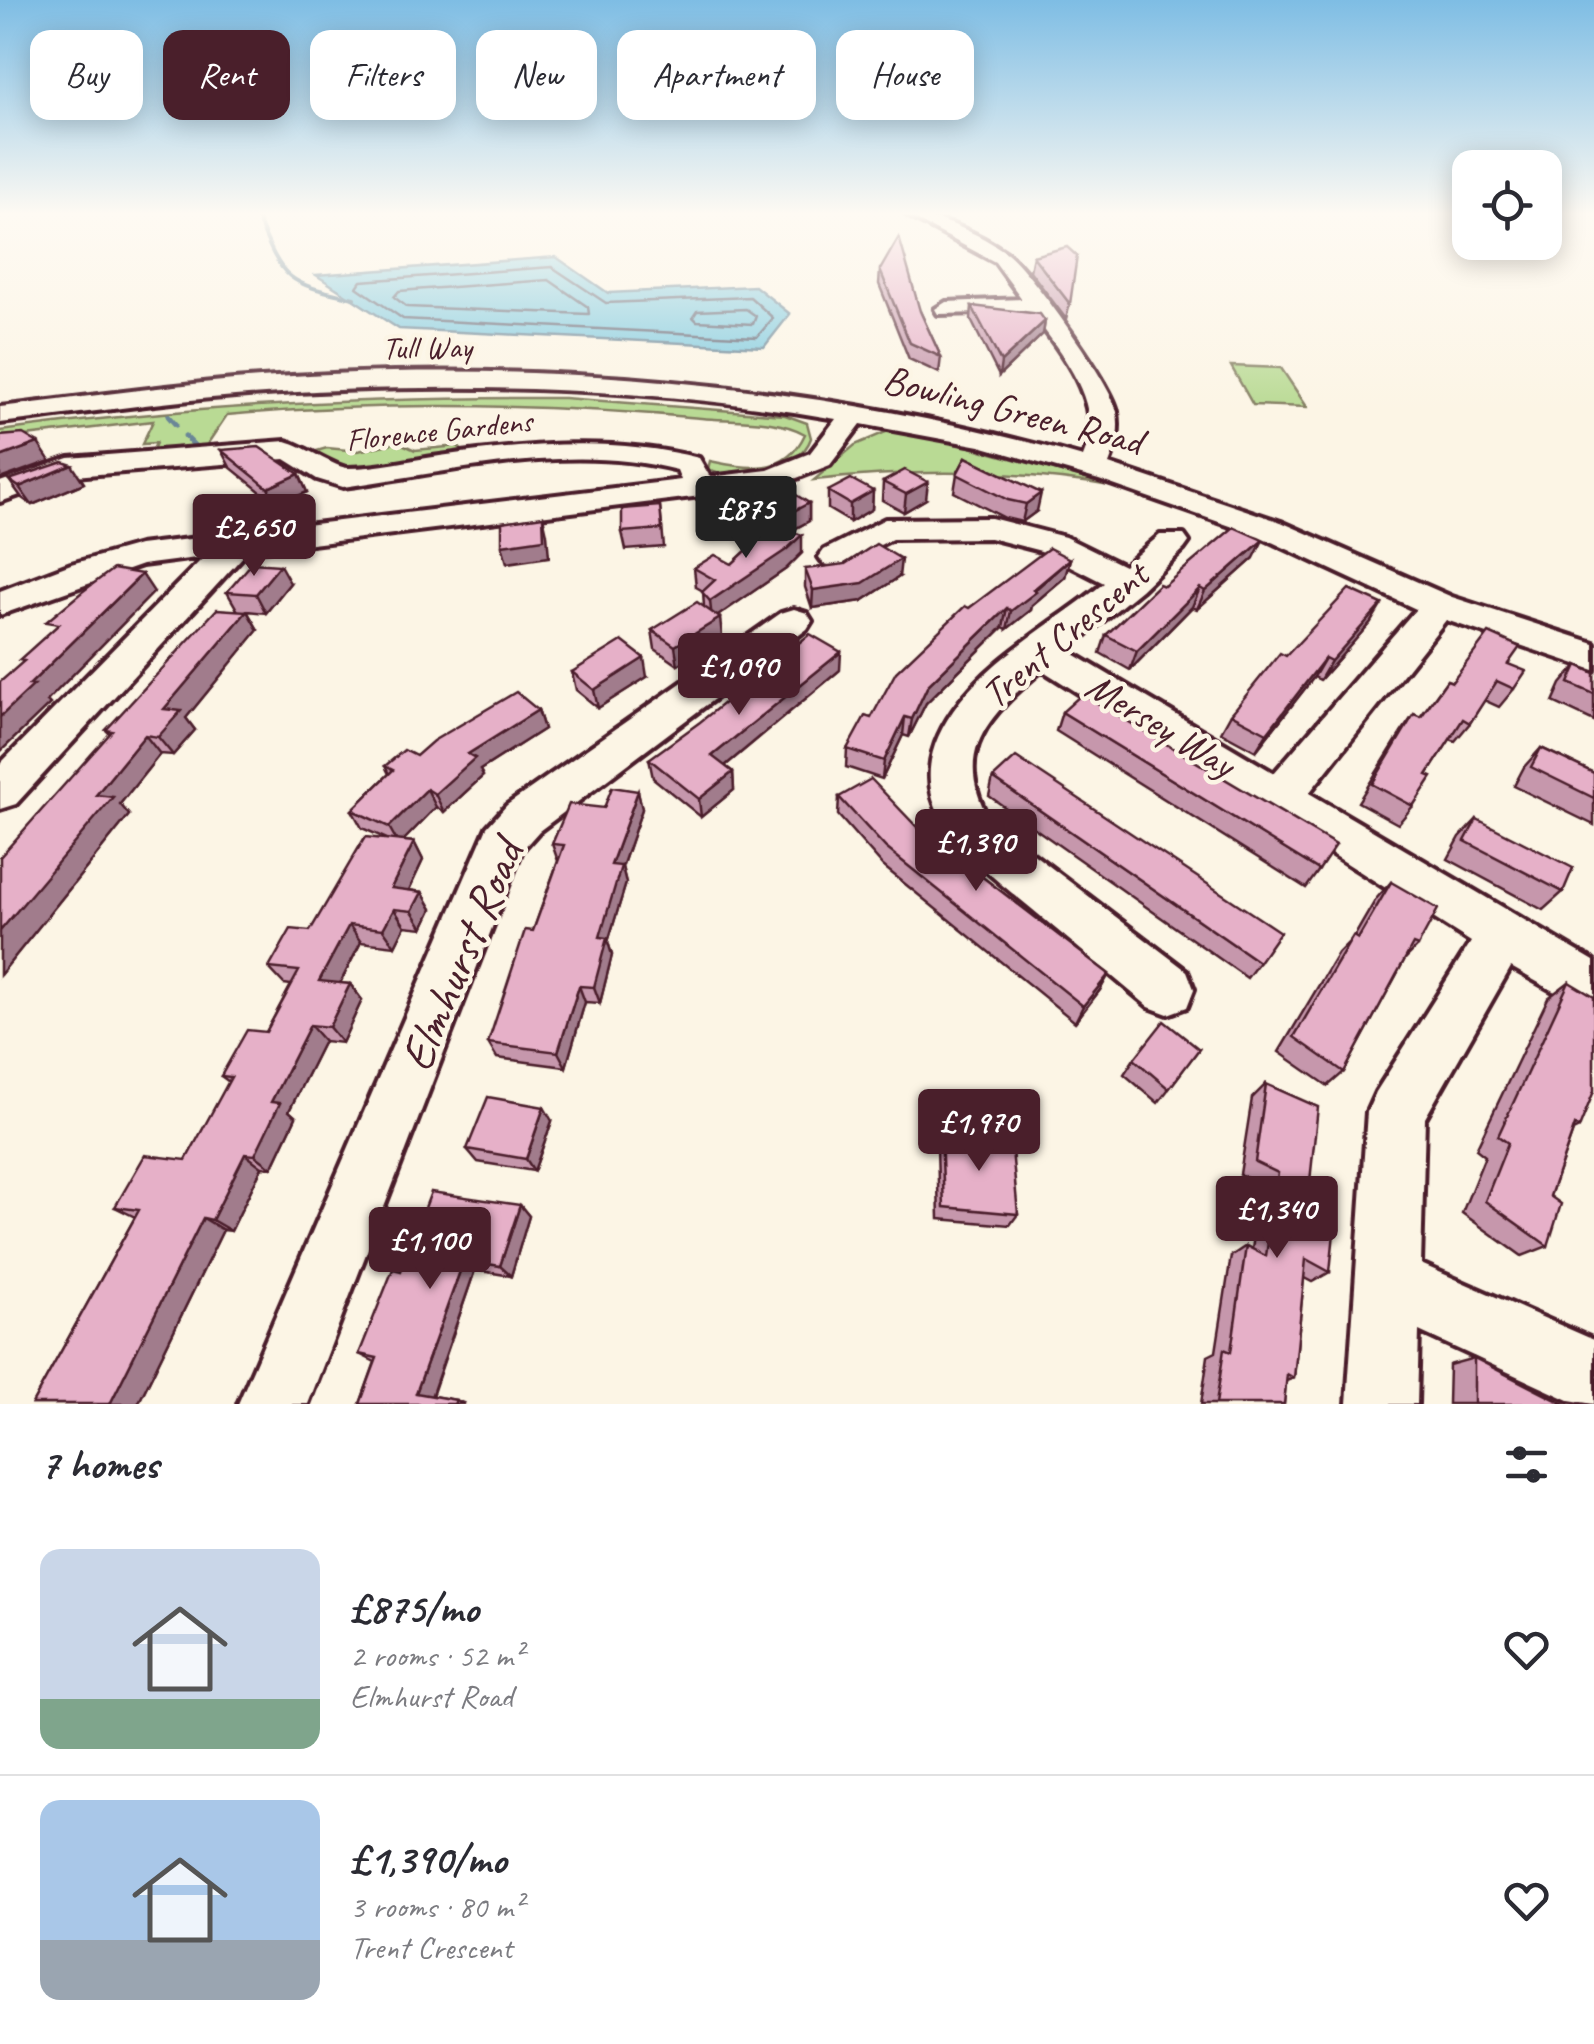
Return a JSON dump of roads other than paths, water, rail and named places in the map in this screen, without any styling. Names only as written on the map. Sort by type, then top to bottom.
[{"type":"street","points":[[1020,281],[1078,360],[1102,407],[1104,441],[1092,469]]},
{"type":"street","points":[[947,312],[1039,305]]},
{"type":"street","name":"Tull Way","points":[[0,415],[235,388],[497,381],[730,394],[855,412]]},
{"type":"street","name":"Bowling Green Road","points":[[0,604],[84,570],[139,555],[774,478],[810,466],[828,451],[855,412],[984,438],[1092,469],[1270,529],[1439,604],[1594,657]]},
{"type":"street","name":"Florence Gardens","points":[[0,492],[69,467],[286,450],[300,453],[330,475],[342,478],[584,450],[662,457],[689,464],[700,489]]},
{"type":"street","points":[[841,543],[901,526],[1006,529],[1053,544],[1129,582]]},
{"type":"street","name":"Trent Crescent","points":[[1168,989],[974,834],[951,791],[950,766],[963,728],[988,694],[1129,582],[1172,542]]},
{"type":"street","points":[[0,792],[236,544]]},
{"type":"street","name":"Mersey Way","points":[[1282,796],[1439,604]]},
{"type":"street","name":"Elmhurst Road","points":[[272,1404],[503,840],[523,818],[772,627]]},
{"type":"street","name":"Mersey Way","points":[[1041,652],[1594,988]]},
{"type":"street","points":[[1382,1404],[1396,1112],[1504,935]]},
{"type":"street","points":[[1388,1282],[1594,1375]]},
{"type":"water","points":[[324,281],[590,281],[608,293],[755,286],[790,314],[764,347],[399,329]]},
{"type":"waterway","points":[[297,281],[354,298]]},
{"type":"waterway","points":[[168,416],[176,425]]},
{"type":"waterway","points":[[185,436],[196,447]]}]
